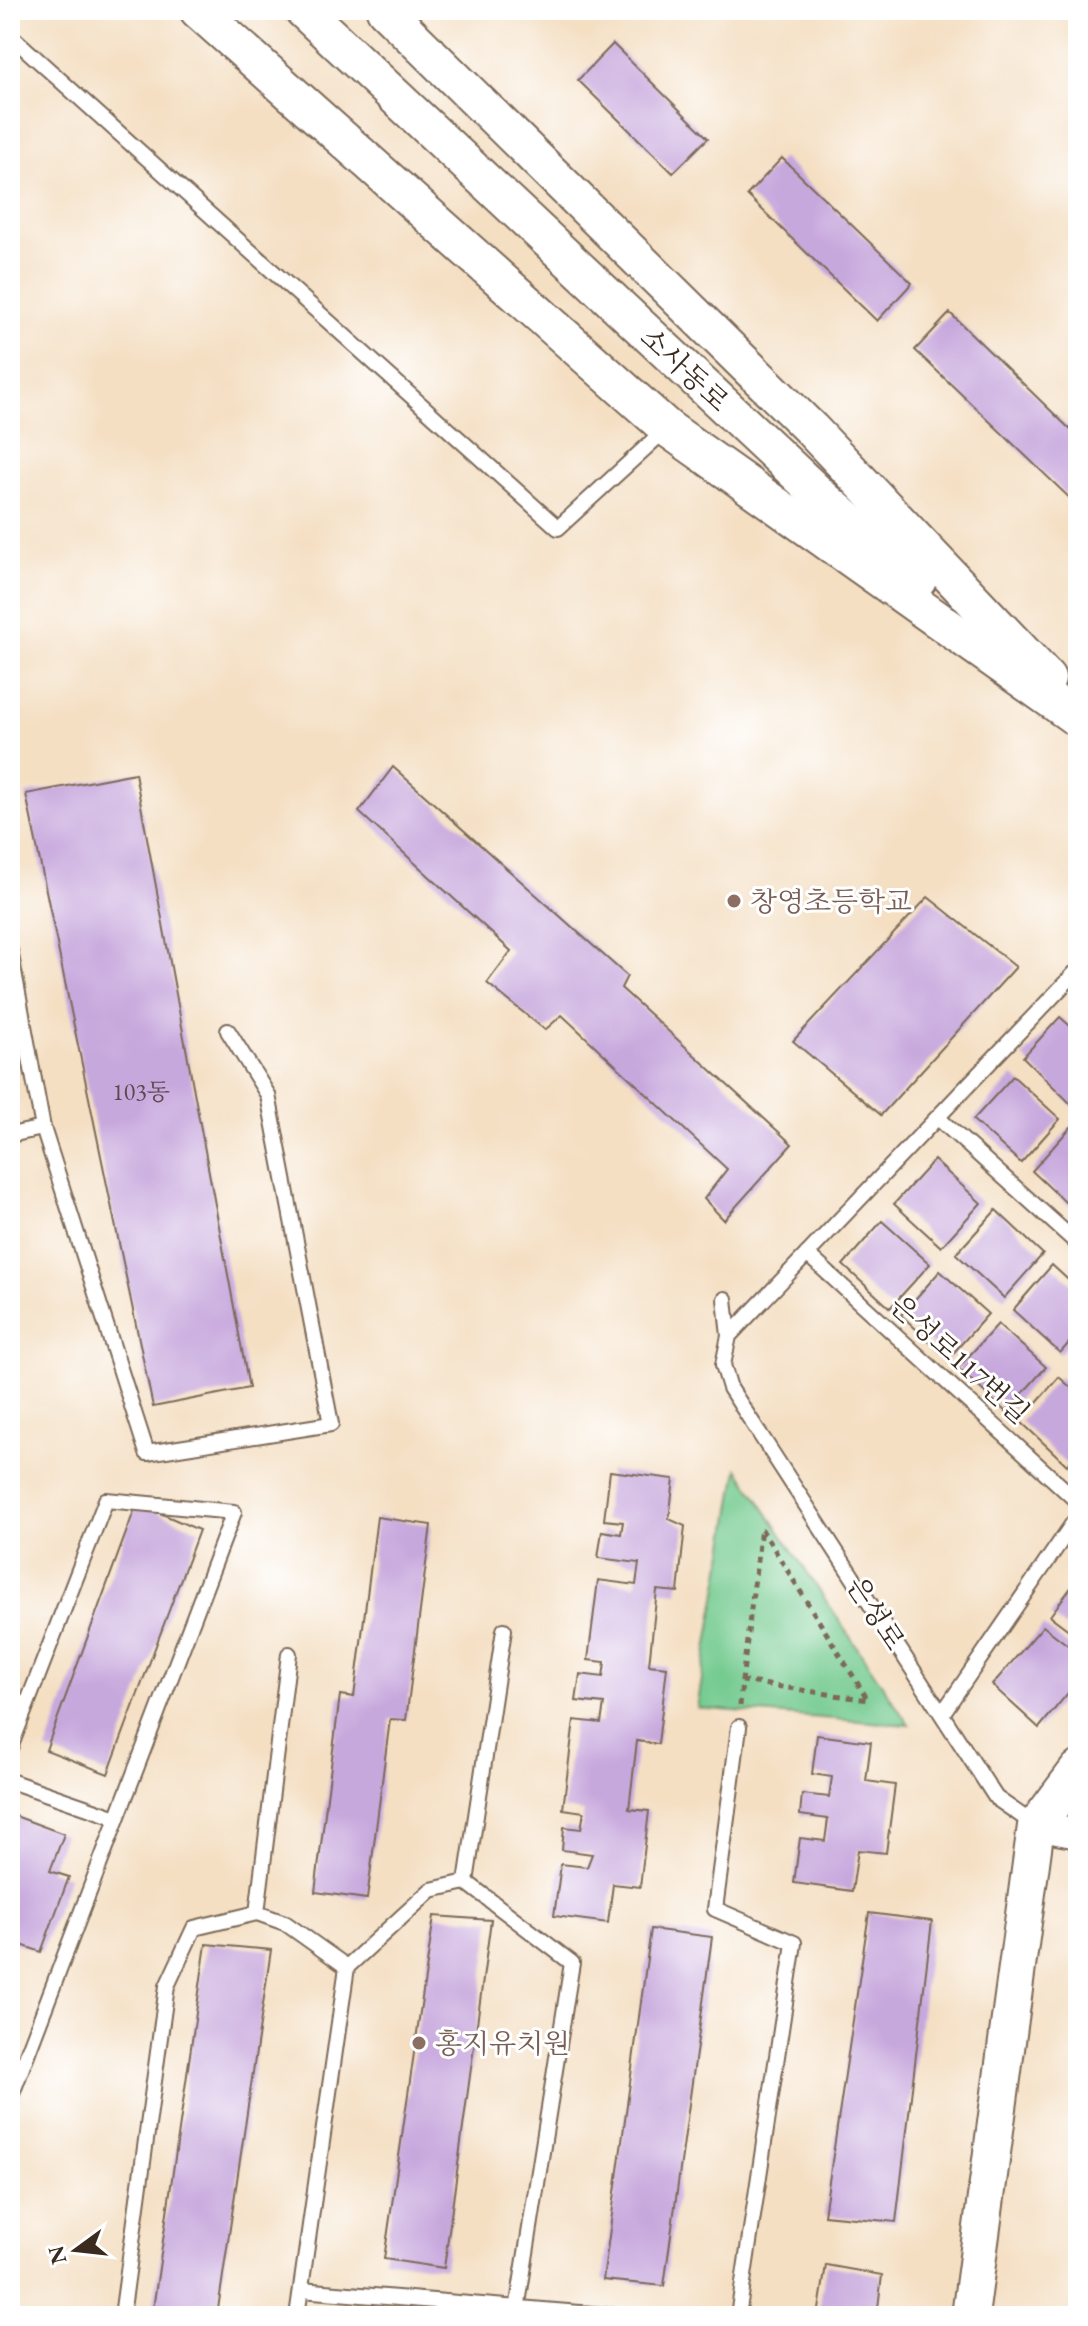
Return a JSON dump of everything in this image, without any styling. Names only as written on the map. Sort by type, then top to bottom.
[{"type":"street","points":[[198,10],[667,428],[1078,715]]},
{"type":"street","name":"소사동로","points":[[303,10],[827,502],[1078,715]]},
{"type":"street","points":[[385,10],[811,429],[1078,715]]},
{"type":"street","points":[[970,2316],[1036,1826],[1078,1770]]},
{"type":"street","points":[[1036,1826],[1078,1834]]},
{"type":"lane","points":[[10,35],[558,528],[667,428]]},
{"type":"lane","points":[[10,950],[43,1128],[147,1453],[331,1424],[268,1095],[228,1031]]},
{"type":"lane","points":[[729,1336],[1077,975]]},
{"type":"lane","points":[[938,1118],[1078,1244]]},
{"type":"lane","points":[[10,1135],[43,1128]]},
{"type":"lane","name":"은성로117번길","points":[[807,1254],[1078,1502]]},
{"type":"lane","points":[[725,1299],[729,1336]]},
{"type":"lane","name":"은성로","points":[[729,1336],[723,1365],[730,1388],[996,1798],[1036,1826]]},
{"type":"lane","points":[[10,1748],[106,1500],[234,1512],[10,2099]]},
{"type":"lane","points":[[942,1714],[1078,1516]]},
{"type":"lane","points":[[466,1882],[504,1630]]},
{"type":"lane","points":[[257,1913],[289,1654]]},
{"type":"lane","points":[[738,2316],[794,1943],[715,1909],[739,1727]]},
{"type":"lane","points":[[10,1781],[117,1818]]},
{"type":"lane","points":[[297,2316],[347,1967],[431,1890],[466,1882]]},
{"type":"lane","points":[[466,1882],[572,1963],[517,2312]]},
{"type":"lane","points":[[122,2316],[167,1986],[194,1928],[257,1913],[285,1923],[347,1967]]},
{"type":"lane","points":[[301,2290],[517,2312],[616,2316]]},
{"type":"path","points":[[739,1727],[742,1681],[761,1528],[868,1700],[742,1681]]},
{"type":"green space","points":[[738,1469],[909,1725],[697,1708]]},
{"type":"building","points":[[613,44],[708,138],[673,173],[578,80]]},
{"type":"building","points":[[782,158],[912,283],[877,321],[747,195]]},
{"type":"building","points":[[950,313],[1078,437],[1078,506],[915,350]]},
{"type":"building","points":[[393,767],[627,976],[621,988],[792,1144],[724,1220],[704,1199],[727,1169],[562,1015],[545,1030],[487,983],[511,951],[359,812]]},
{"type":"building","points":[[135,773],[249,1388],[153,1407],[26,794]]},
{"type":"building","points":[[928,897],[1016,967],[881,1115],[793,1041]]},
{"type":"building","points":[[1060,1017],[1078,1033],[1078,1102],[1074,1107],[1023,1057]]},
{"type":"building","points":[[1013,1076],[1060,1119],[1021,1163],[973,1120]]},
{"type":"building","points":[[1071,1127],[1078,1134],[1078,1214],[1032,1171]]},
{"type":"building","points":[[934,1160],[981,1203],[941,1247],[894,1204]]},
{"type":"building","points":[[996,1210],[1043,1254],[1004,1298],[956,1254]]},
{"type":"building","points":[[882,1221],[930,1264],[890,1308],[843,1265]]},
{"type":"building","points":[[1052,1265],[1078,1289],[1078,1333],[1060,1353],[1013,1310]]},
{"type":"building","points":[[940,1271],[988,1314],[948,1359],[901,1315]]},
{"type":"building","points":[[998,1324],[1046,1367],[1006,1412],[958,1368]]},
{"type":"building","points":[[1059,1377],[1078,1394],[1078,1453],[1067,1465],[1020,1421]]},
{"type":"building","points":[[610,1471],[674,1479],[669,1519],[685,1526],[678,1592],[657,1590],[649,1665],[667,1667],[658,1744],[637,1741],[629,1809],[649,1811],[640,1887],[613,1884],[608,1923],[554,1916],[561,1864],[587,1867],[592,1854],[562,1850],[564,1827],[581,1829],[584,1812],[563,1809],[574,1720],[601,1723],[604,1704],[576,1701],[580,1674],[603,1677],[605,1662],[588,1660],[598,1580],[636,1585],[639,1563],[598,1558],[602,1531],[621,1534],[623,1522],[604,1520]]},
{"type":"building","points":[[137,1503],[199,1530],[108,1774],[46,1750]]},
{"type":"building","points":[[377,1517],[431,1525],[406,1720],[390,1719],[367,1899],[315,1892],[340,1695],[354,1697]]},
{"type":"building","points":[[1078,1578],[1078,1637],[1050,1616]]},
{"type":"building","points":[[1043,1626],[1078,1653],[1078,1681],[1039,1728],[992,1685]]},
{"type":"building","points":[[817,1735],[871,1742],[866,1781],[895,1785],[886,1853],[858,1850],[852,1891],[794,1883],[800,1838],[825,1841],[828,1819],[800,1815],[802,1794],[829,1797],[832,1777],[812,1774]]},
{"type":"building","points":[[10,1814],[64,1834],[50,1871],[69,1877],[41,1952],[16,1943],[10,1957]]},
{"type":"building","points":[[869,1913],[932,1921],[896,2222],[824,2215]]},
{"type":"building","points":[[434,1916],[491,1920],[444,2268],[384,2259]]},
{"type":"building","points":[[651,1929],[712,1937],[664,2286],[603,2280]]},
{"type":"building","points":[[206,1944],[271,1950],[217,2316],[152,2316]]},
{"type":"building","points":[[826,2265],[882,2275],[877,2316],[818,2316]]},
{"type":"place","name":"창영초등학교","points":[[734,901]]},
{"type":"place","name":"홍지유치원","points":[[419,2043]]}]
